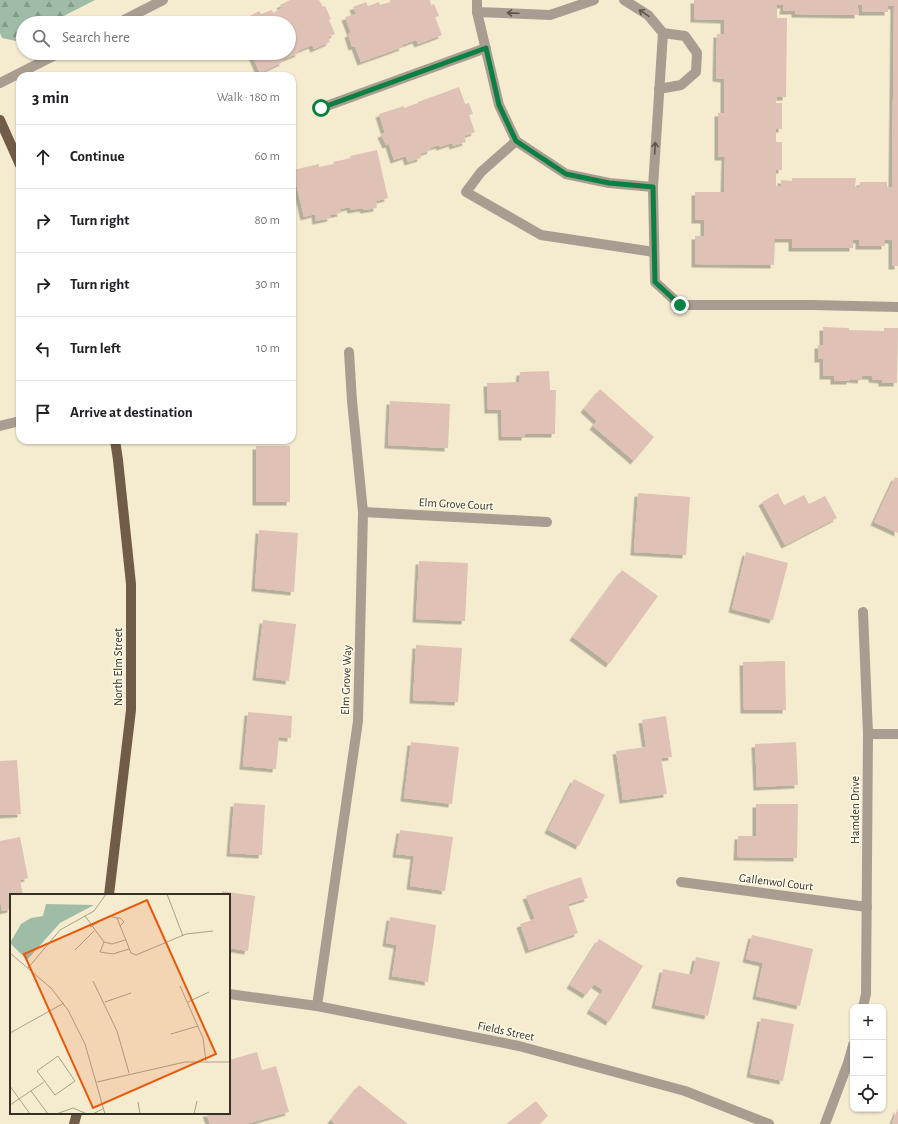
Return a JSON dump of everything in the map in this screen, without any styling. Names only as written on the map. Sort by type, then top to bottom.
[{"type":"main road","points":[[0,120],[16,156]]},
{"type":"main road","name":"North Elm Street","points":[[109,894],[131,710],[131,584],[116,444]]},
{"type":"main road","points":[[74,1124],[76,1114]]},
{"type":"street","points":[[132,16],[163,0]]},
{"type":"street","points":[[477,0],[477,12],[499,105],[516,141],[566,174],[609,183],[653,187]]},
{"type":"street","points":[[477,12],[550,15],[594,0]]},
{"type":"street","points":[[624,0],[648,15],[663,33],[685,36],[698,53],[696,72],[680,85],[659,89]]},
{"type":"street","points":[[663,33],[653,187],[655,282],[680,305],[812,305],[898,307]]},
{"type":"street","points":[[321,108],[486,48]]},
{"type":"street","points":[[22,72],[45,60]]},
{"type":"street","points":[[0,83],[16,75]]},
{"type":"street","points":[[516,141],[480,172],[466,192],[541,235],[654,252]]},
{"type":"street","name":"Elm Grove Way","points":[[317,1006],[358,721],[363,512],[349,352]]},
{"type":"street","points":[[0,426],[16,422]]},
{"type":"street","name":"Elm Grove Court","points":[[363,512],[548,522]]},
{"type":"street","name":"Hamden Drive","points":[[863,612],[868,734],[866,994],[864,1004]]},
{"type":"street","points":[[868,734],[898,734]]},
{"type":"street","name":"Gallenwol Court","points":[[681,882],[867,907]]},
{"type":"street","name":"Fields Street","points":[[230,994],[317,1006],[519,1046],[685,1091],[769,1124]]},
{"type":"street","points":[[825,1124],[850,1056]]},
{"type":"green space","points":[[0,0],[95,0],[64,16],[16,16],[16,41],[2,38],[0,33]]},
{"type":"building","points":[[290,0],[319,0],[323,7],[325,6],[331,19],[329,20],[335,34],[328,37],[330,42],[314,49],[312,45],[298,51],[299,53],[296,54],[296,16],[250,16],[259,11],[261,14],[272,10],[273,13],[282,8],[280,5]]},
{"type":"building","points":[[390,0],[430,0],[431,5],[434,4],[439,16],[435,17],[442,35],[418,44],[416,40],[402,45],[403,47],[361,62],[355,46],[352,47],[348,34],[351,33],[345,17],[356,14],[353,7],[366,2],[368,6],[379,2],[380,5],[390,2]]},
{"type":"building","points":[[694,0],[898,0],[898,266],[892,266],[892,240],[885,240],[885,246],[859,246],[859,240],[853,240],[853,248],[792,248],[792,239],[775,239],[774,265],[695,264],[695,236],[704,236],[704,220],[695,220],[695,192],[724,192],[725,157],[718,157],[718,113],[724,113],[724,79],[716,78],[717,34],[724,34],[724,20],[694,19]],"holes":[[[777,5],[784,5],[783,11],[795,11],[795,14],[858,15],[858,5],[862,5],[862,12],[888,12],[888,5],[894,6],[892,188],[887,187],[887,182],[860,182],[859,187],[855,187],[856,178],[792,178],[792,181],[781,180],[781,186],[776,186],[776,170],[782,170],[782,142],[776,142],[776,129],[782,129],[782,103],[776,103],[777,97],[786,97],[787,18],[777,18]]]},
{"type":"building","points":[[254,60],[282,60],[283,62],[262,72],[260,72]]},
{"type":"building","points":[[459,87],[465,104],[469,103],[473,114],[469,115],[475,132],[464,136],[466,142],[453,146],[452,143],[440,147],[439,145],[430,148],[431,150],[420,154],[421,158],[408,162],[406,156],[394,160],[389,144],[386,145],[381,134],[385,133],[379,114],[404,106],[404,108]]},
{"type":"building","points":[[377,150],[388,198],[376,201],[377,208],[351,210],[350,207],[340,209],[341,213],[330,215],[331,218],[316,221],[315,214],[304,217],[296,183],[296,169],[319,164],[319,167],[334,164],[333,162],[351,158],[350,156]]},
{"type":"building","points":[[823,327],[849,328],[849,330],[884,331],[884,328],[898,328],[897,383],[882,383],[882,380],[872,379],[872,376],[862,376],[861,380],[850,379],[850,381],[834,381],[834,376],[823,376],[823,359],[818,359],[818,345],[823,345]]},
{"type":"building","points":[[549,371],[550,390],[556,390],[555,434],[525,434],[525,437],[502,437],[501,410],[488,410],[487,383],[519,382],[520,372]]},
{"type":"building","points":[[600,389],[654,437],[634,461],[593,426],[597,421],[584,409]]},
{"type":"building","points":[[390,401],[450,404],[448,448],[388,445]]},
{"type":"building","points":[[256,446],[290,446],[290,502],[256,502]]},
{"type":"building","points":[[895,477],[898,478],[898,533],[874,522]]},
{"type":"building","points":[[638,493],[690,497],[686,555],[634,552]]},
{"type":"building","points":[[778,493],[784,505],[804,495],[809,504],[825,496],[837,518],[785,545],[762,502]]},
{"type":"building","points":[[259,530],[298,533],[294,592],[255,588]]},
{"type":"building","points":[[746,552],[788,563],[773,620],[732,609]]},
{"type":"building","points":[[419,561],[468,563],[465,621],[416,619]]},
{"type":"building","points":[[622,570],[658,596],[609,664],[573,637]]},
{"type":"building","points":[[263,620],[296,624],[289,681],[256,677]]},
{"type":"building","points":[[416,645],[462,648],[458,702],[413,700]]},
{"type":"building","points":[[785,661],[786,710],[744,710],[743,662]]},
{"type":"building","points":[[248,712],[292,716],[291,738],[279,737],[276,769],[243,766]]},
{"type":"building","points":[[666,716],[672,757],[661,758],[667,794],[623,800],[616,751],[646,747],[642,720]]},
{"type":"building","points":[[411,742],[459,747],[452,804],[404,798]]},
{"type":"building","points":[[796,742],[798,785],[757,787],[755,744]]},
{"type":"building","points":[[17,760],[21,814],[0,815],[0,761]]},
{"type":"building","points":[[574,779],[605,795],[579,846],[548,830]]},
{"type":"building","points":[[234,803],[265,805],[262,855],[230,853]]},
{"type":"building","points":[[756,804],[798,804],[797,858],[737,857],[738,836],[756,836]]},
{"type":"building","points":[[400,830],[453,837],[445,891],[410,886],[414,856],[396,854]]},
{"type":"building","points":[[20,837],[28,878],[20,880],[23,894],[10,894],[10,909],[2,911],[0,899],[0,841]]},
{"type":"building","points":[[581,877],[588,898],[568,904],[578,933],[529,950],[520,924],[535,919],[526,896]]},
{"type":"building","points":[[222,891],[255,896],[248,951],[230,948],[230,894],[222,894]]},
{"type":"building","points":[[390,917],[436,925],[428,982],[392,976],[397,945],[386,943]]},
{"type":"building","points":[[752,935],[813,949],[800,1006],[756,996],[763,963],[746,959]]},
{"type":"building","points":[[599,939],[643,966],[609,1022],[590,1010],[603,990],[594,984],[586,995],[570,985]]},
{"type":"building","points":[[696,957],[720,962],[708,1016],[655,1005],[663,969],[692,975]]},
{"type":"building","points":[[761,1018],[794,1024],[783,1081],[750,1074]]},
{"type":"building","points":[[257,1052],[262,1070],[276,1066],[289,1112],[246,1124],[210,1124],[206,1114],[230,1114],[230,1060]]},
{"type":"building","points":[[359,1085],[408,1124],[335,1124],[331,1120]]},
{"type":"building","points":[[536,1101],[548,1116],[539,1124],[506,1124]]},
{"type":"building","points":[[898,1108],[898,1124],[894,1124],[892,1123]]},
{"type":"route","points":[[321,108],[486,48],[499,105],[516,141],[566,174],[609,183],[653,187],[655,282],[680,305]]}]
